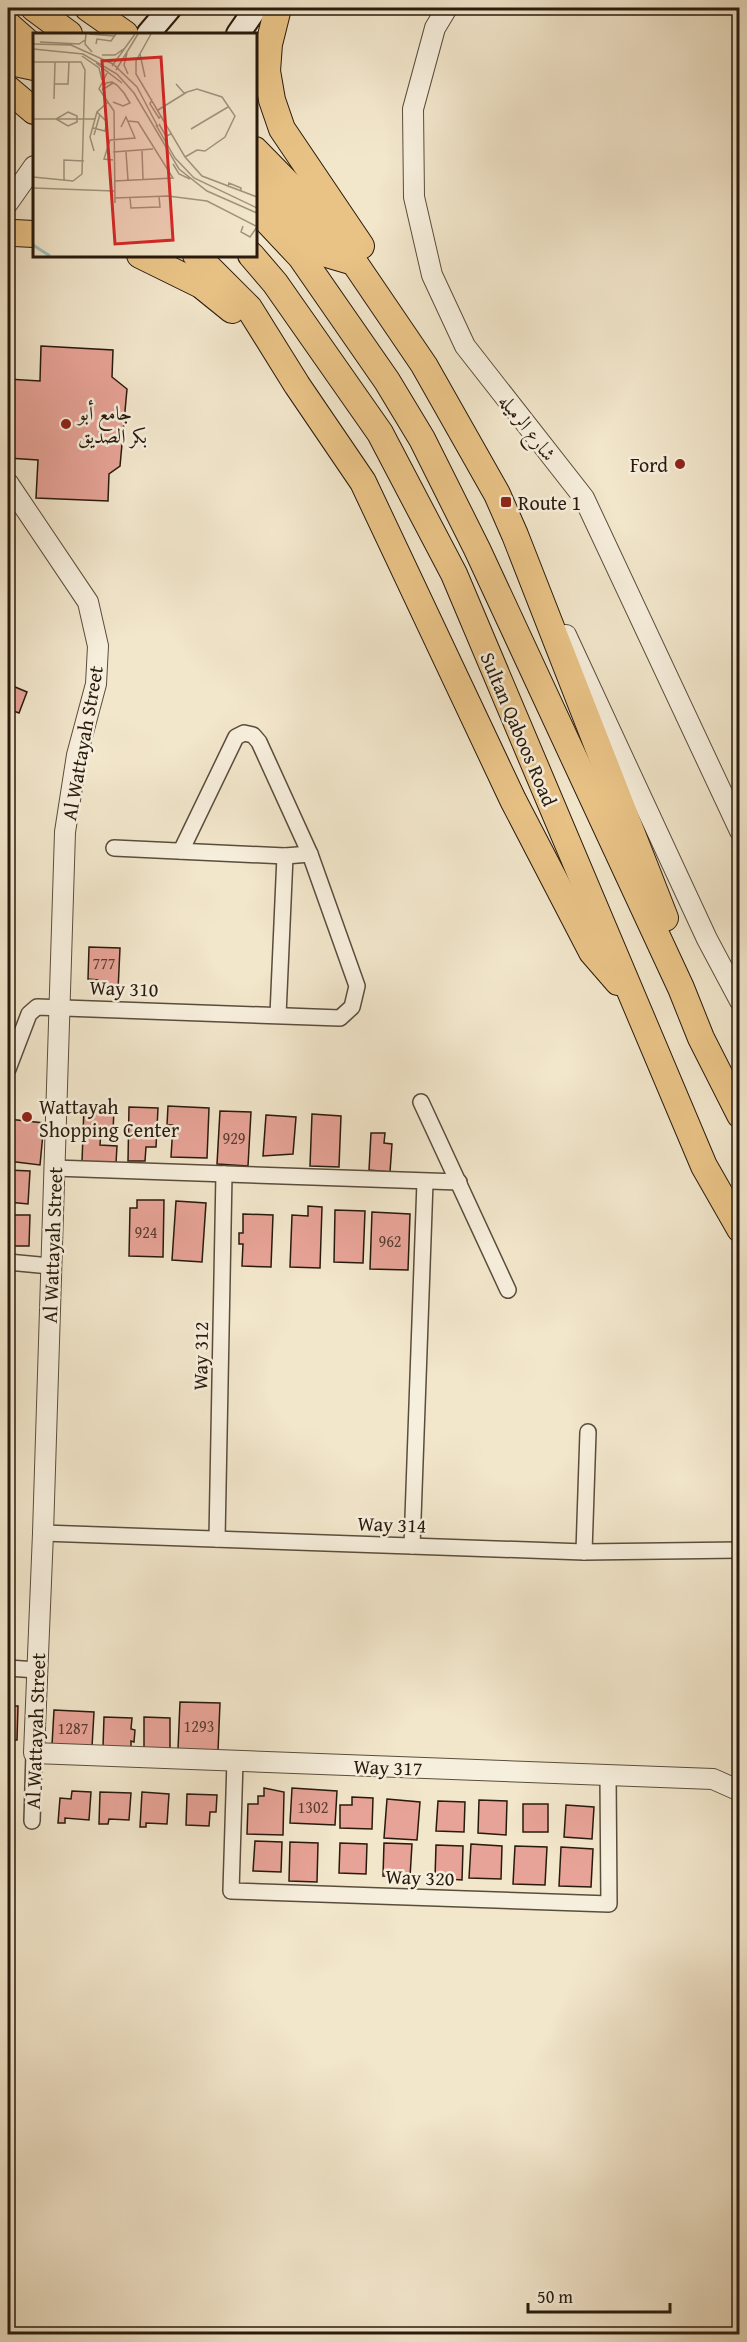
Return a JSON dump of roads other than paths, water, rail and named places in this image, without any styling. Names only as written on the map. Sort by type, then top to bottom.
[{"type":"highway","points":[[34,8],[69,33]]},
{"type":"highway","points":[[64,8],[73,24],[70,33]]},
{"type":"highway","points":[[88,8],[124,33]]},
{"type":"highway","points":[[278,8],[269,44],[267,71],[272,100],[282,129],[384,280],[424,365],[497,494],[675,944],[681,988]]},
{"type":"highway","points":[[8,25],[33,47]]},
{"type":"highway","points":[[8,57],[20,64],[33,67]]},
{"type":"highway","points":[[8,89],[33,110]]},
{"type":"highway","points":[[256,151],[312,208],[354,262],[424,365]]},
{"type":"highway","points":[[256,178],[320,252],[354,262]]},
{"type":"highway","name":"Sultan Qaboos Road","points":[[256,209],[301,257],[387,381],[422,439],[477,549],[681,988],[701,1038],[740,1115]]},
{"type":"highway","points":[[142,256],[201,285],[237,314],[276,351]]},
{"type":"highway","points":[[197,256],[249,308],[363,482],[513,800],[592,952],[633,1000]]},
{"type":"highway","points":[[220,256],[243,283],[249,308]]},
{"type":"highway","name":"Sultan Qaboos Road","points":[[252,256],[275,283],[380,433],[454,574],[704,1166],[740,1229]]},
{"type":"main road","points":[[149,33],[170,8]]},
{"type":"main road","points":[[239,33],[256,8]]},
{"type":"street","name":"شارع الرميله","points":[[447,8],[435,28],[413,109],[414,197],[432,275],[465,346],[584,498],[740,831]]},
{"type":"street","points":[[8,203],[33,167]]},
{"type":"street","name":"Al Wattayah Street","points":[[8,483],[88,602],[98,646],[96,684],[76,754],[65,832],[50,1266],[44,1533],[32,1821]]},
{"type":"street","points":[[515,535],[531,557],[702,929],[740,1000]]},
{"type":"street","points":[[114,848],[285,856],[310,854],[260,742],[249,733],[236,737],[181,851]]},
{"type":"street","name":"Way 310","points":[[8,1069],[31,1011],[37,1007],[340,1018],[352,1006],[357,986],[310,854]]},
{"type":"street","points":[[278,1015],[285,856]]},
{"type":"street","points":[[421,1102],[508,1290]]},
{"type":"street","points":[[54,1168],[459,1182]]},
{"type":"street","name":"Way 312","points":[[217,1539],[224,1174]]},
{"type":"street","points":[[412,1546],[425,1182]]},
{"type":"street","points":[[8,1262],[50,1266]]},
{"type":"street","points":[[585,1552],[588,1432]]},
{"type":"street","name":"Way 314","points":[[44,1533],[585,1552],[740,1550]]},
{"type":"street","points":[[8,1668],[37,1670]]},
{"type":"street","name":"Way 317","points":[[34,1753],[713,1779],[740,1791]]},
{"type":"street","name":"Way 320","points":[[235,1761],[231,1891],[609,1905],[608,1775]]},
{"type":"place","name":"جامع أبو بكر الصديق","points":[[66,424]]},
{"type":"place","name":"Ford","points":[[680,464]]},
{"type":"place","name":"Route 1","points":[[506,502]]},
{"type":"place","name":"Wattayah Shopping Center","points":[[27,1117]]}]
